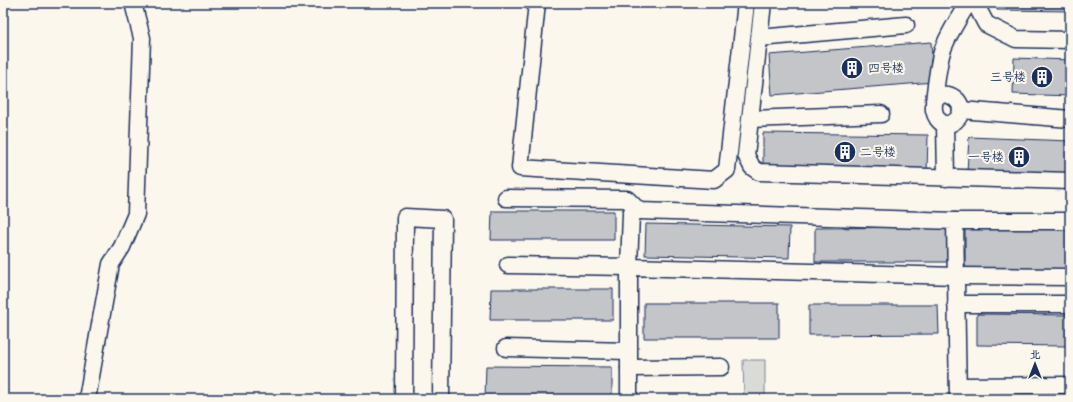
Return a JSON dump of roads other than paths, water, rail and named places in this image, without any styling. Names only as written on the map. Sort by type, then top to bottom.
[{"type":"street","points":[[88,399],[111,264],[122,247],[136,214],[142,38],[133,3]]},
{"type":"street","points":[[537,3],[520,168],[714,180],[728,170],[746,3]]},
{"type":"street","points":[[763,3],[746,155],[752,167],[759,172],[1070,182]]},
{"type":"street","points":[[934,100],[942,95],[952,95],[959,102],[961,110],[957,119],[949,124],[940,122],[935,114],[934,100],[942,52],[968,3]]},
{"type":"street","points":[[975,3],[986,24],[1016,39],[1070,40]]},
{"type":"street","points":[[759,38],[906,25]]},
{"type":"street","points":[[961,110],[1070,119]]},
{"type":"street","points":[[750,119],[881,114]]},
{"type":"street","points":[[945,124],[946,178]]},
{"type":"street","points":[[506,198],[627,199],[639,211]]},
{"type":"street","points":[[629,399],[628,351],[631,214],[639,211],[955,220],[1070,220]]},
{"type":"street","points":[[404,399],[405,217],[443,219],[441,399]]},
{"type":"street","points":[[955,220],[958,392],[1070,386]]},
{"type":"street","points":[[508,264],[956,276],[1070,277]]},
{"type":"street","points":[[956,304],[1070,304]]},
{"type":"street","points":[[506,348],[628,351]]},
{"type":"street","points":[[629,368],[721,367]]},
{"type":"place","name":"四号楼","points":[[852,68]]},
{"type":"place","name":"三号楼","points":[[1042,77]]},
{"type":"place","name":"二号楼","points":[[845,152]]},
{"type":"place","name":"一号楼","points":[[1019,157]]}]
